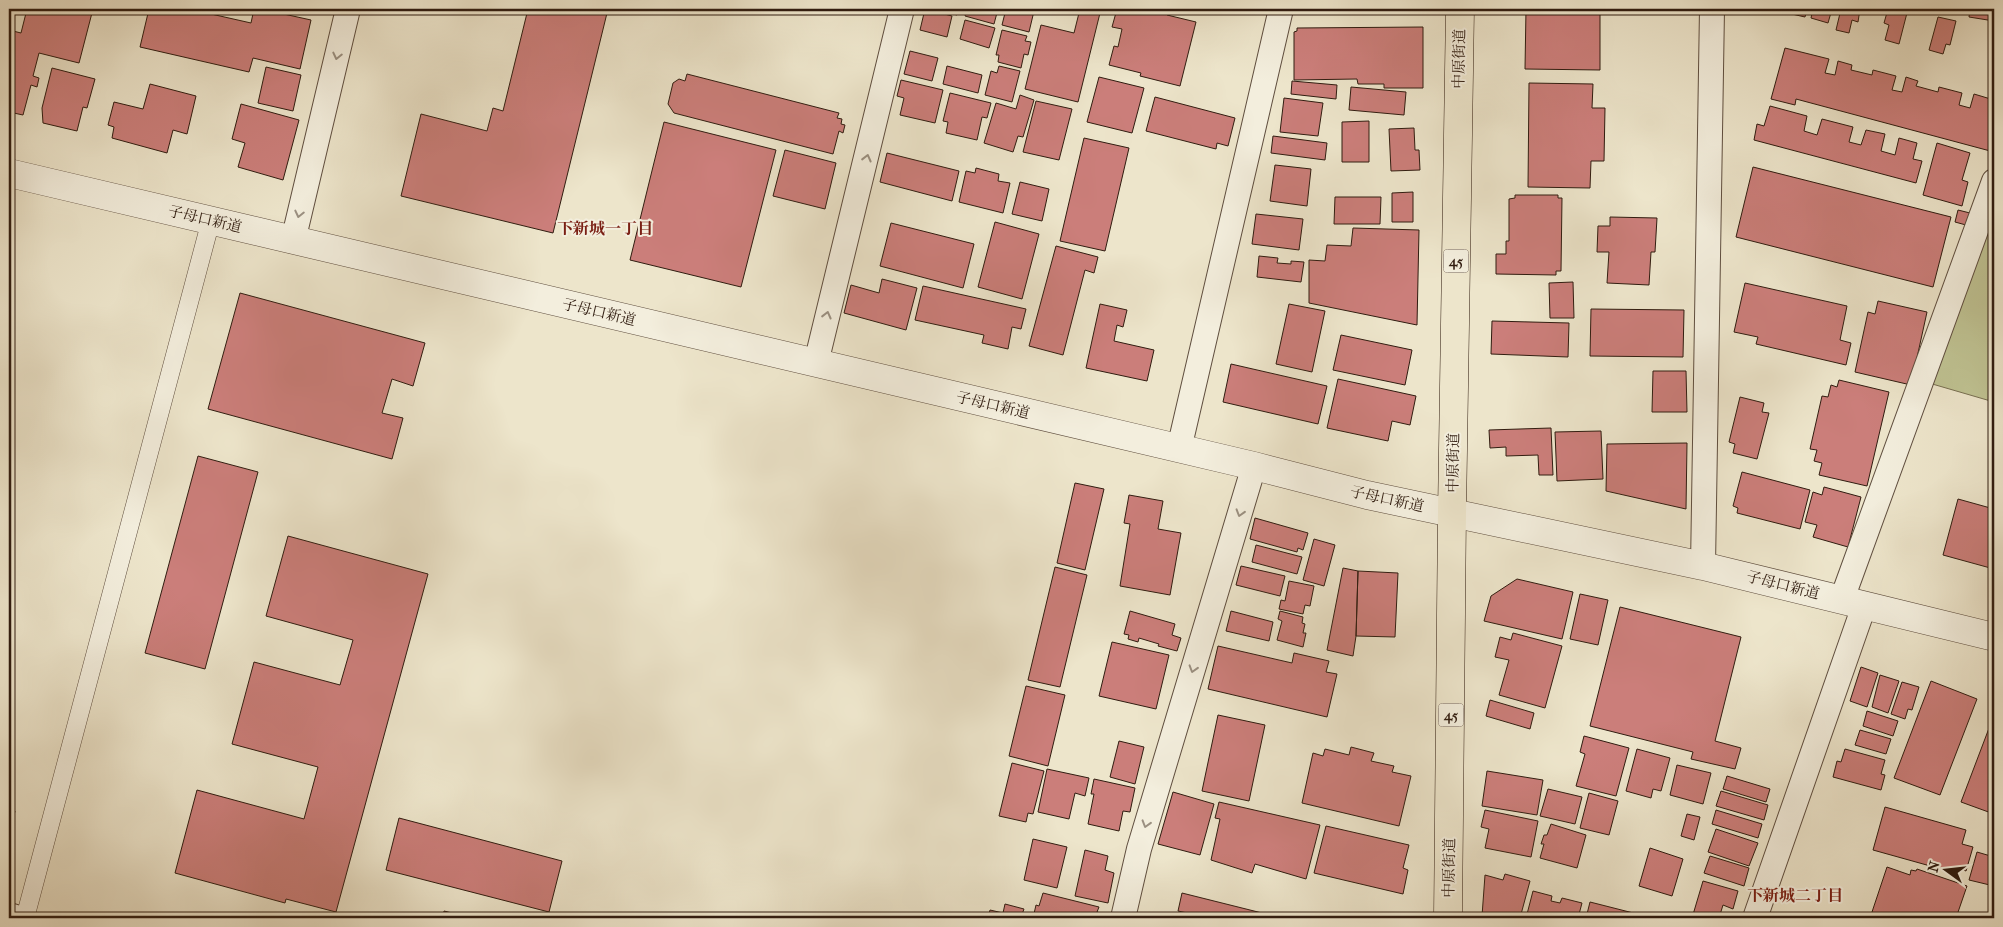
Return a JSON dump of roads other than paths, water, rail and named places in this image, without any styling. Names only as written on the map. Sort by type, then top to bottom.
[{"type":"main road","name":"中原街道","points":[[1448,918],[1460,9]]},
{"type":"street","points":[[293,241],[348,9]]},
{"type":"street","points":[[816,363],[902,9]]},
{"type":"street","points":[[1703,566],[1712,9]]},
{"type":"street","points":[[1179,449],[1277,10]]},
{"type":"street","name":"子母口新道","points":[[9,173],[1254,466],[1367,495],[1703,566],[1990,633]]},
{"type":"street","points":[[1755,918],[1853,602],[1994,181]]},
{"type":"street","points":[[25,918],[211,220]]},
{"type":"street","points":[[1123,918],[1139,849],[1254,466]]},
{"type":"street","points":[[9,915],[19,918]]},
{"type":"district","name":"下新城一丁目","points":[[605,228]]},
{"type":"district","name":"下新城二丁目","points":[[1795,895]]}]
